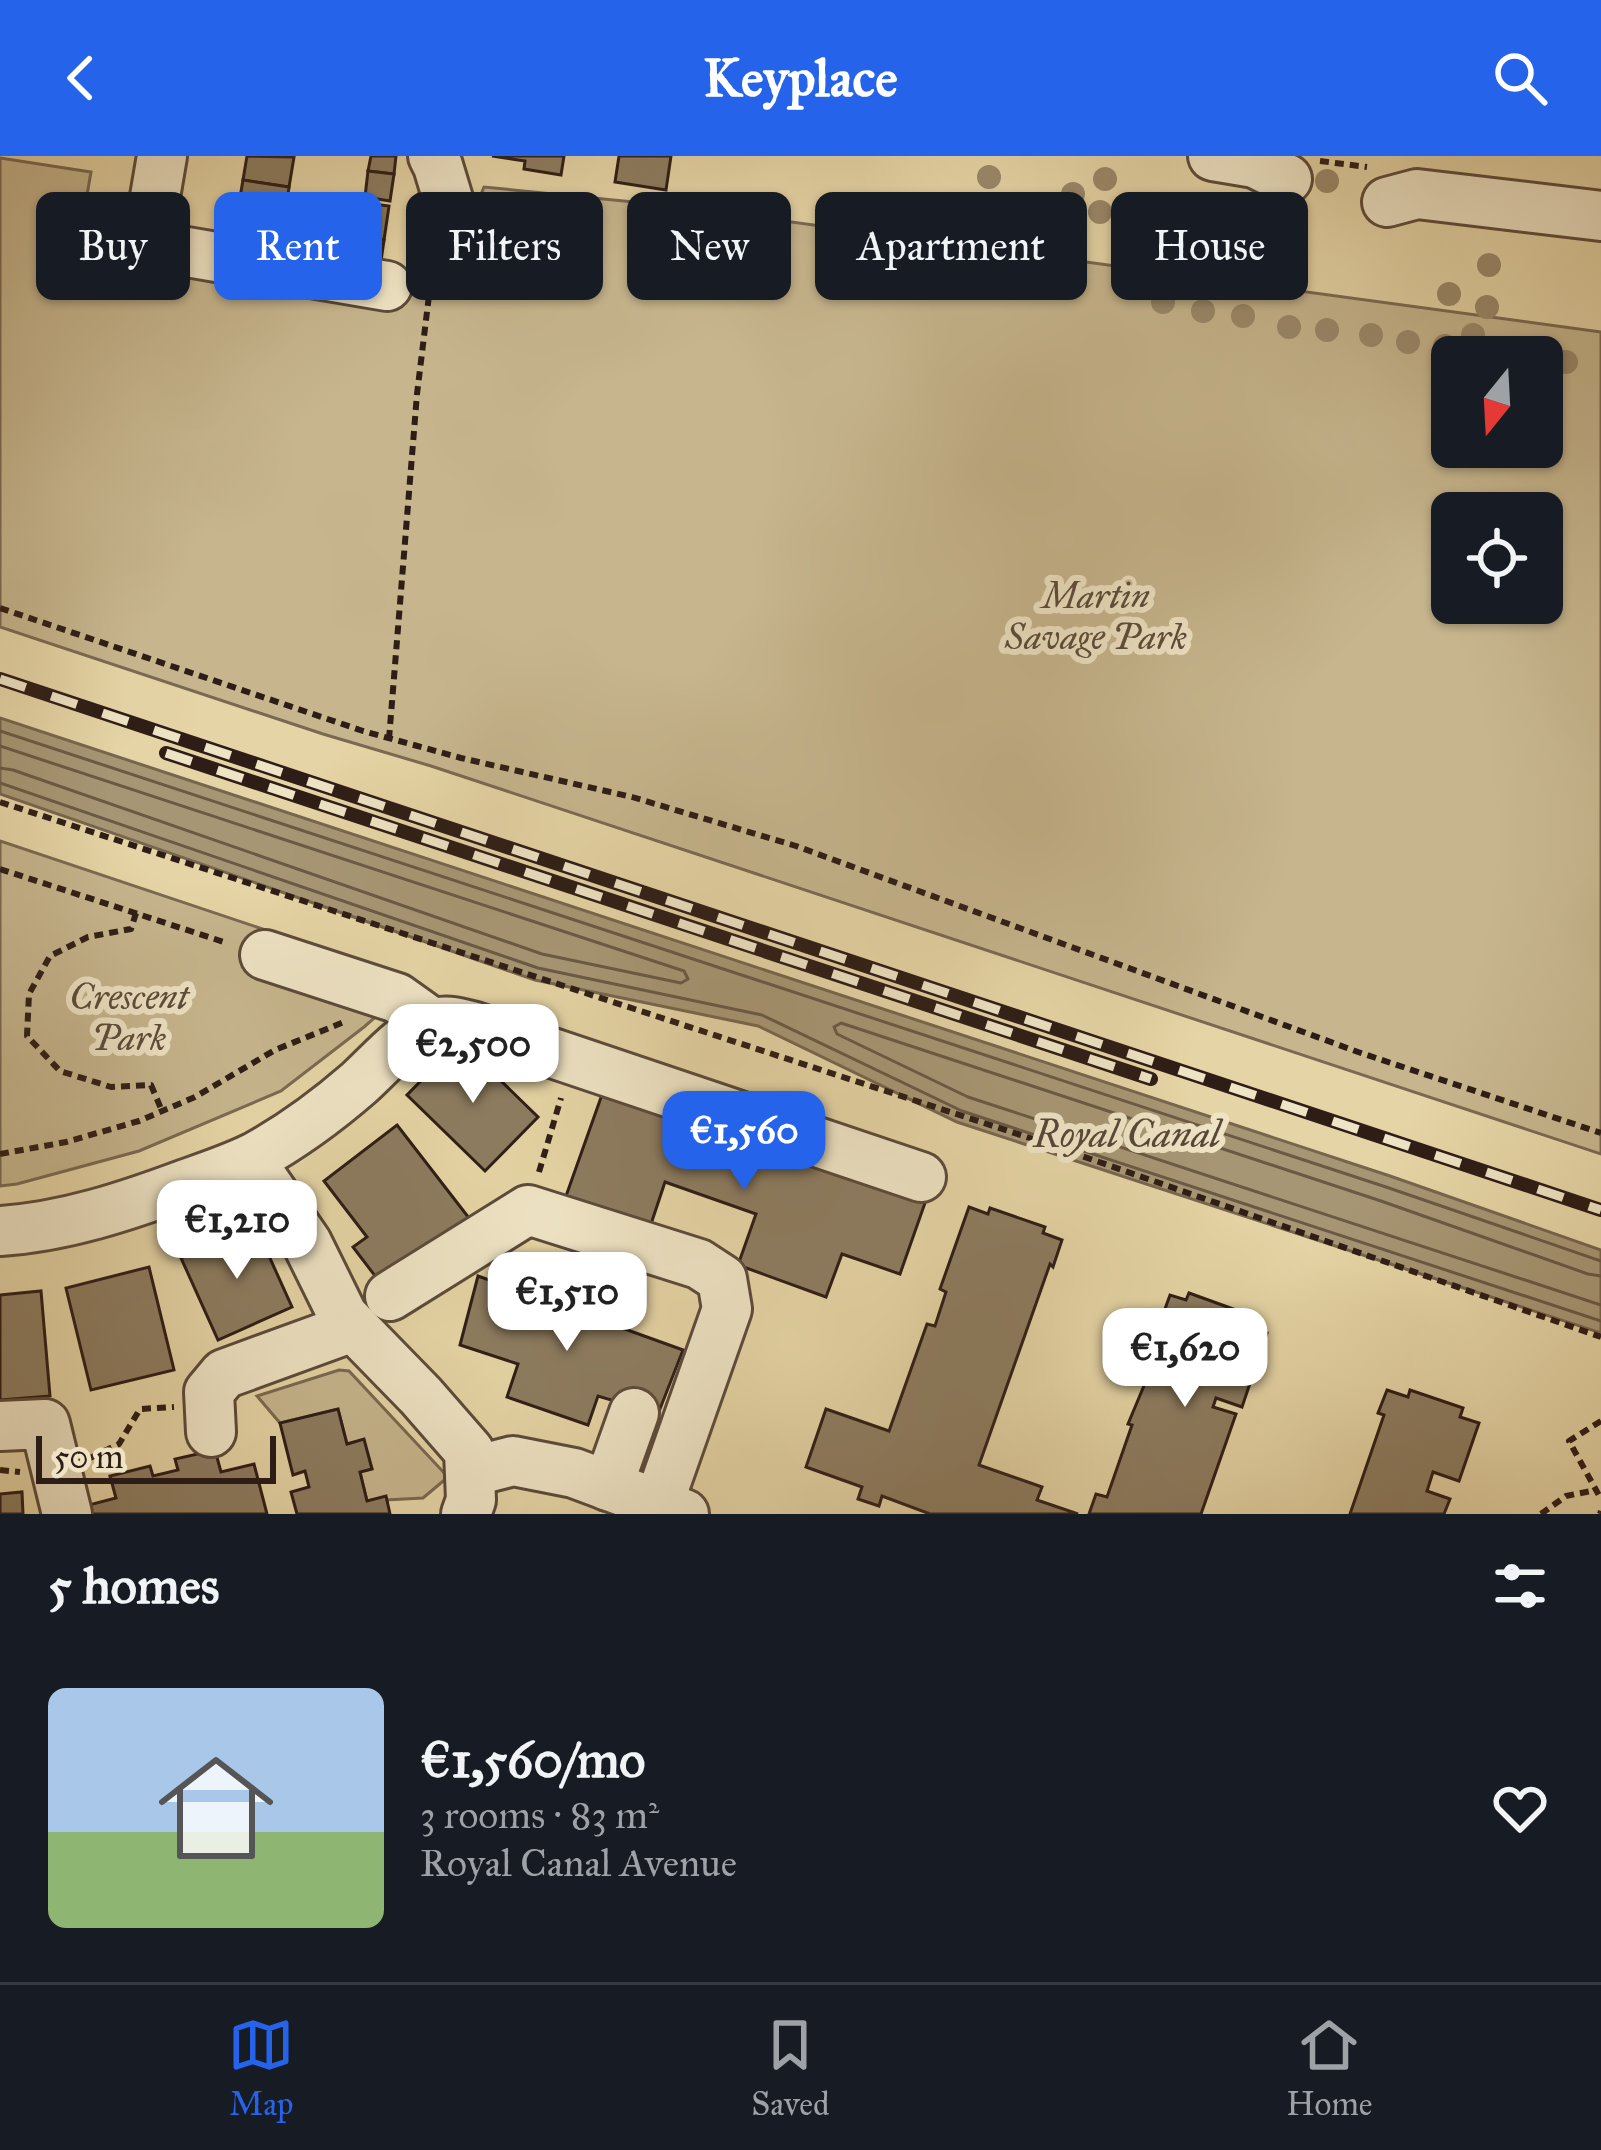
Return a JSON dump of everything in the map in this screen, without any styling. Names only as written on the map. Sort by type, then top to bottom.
[{"type":"street","points":[[162,156],[149,232],[182,251],[387,286]]},
{"type":"street","points":[[433,156],[446,192]]},
{"type":"street","points":[[1402,198],[1601,216]]},
{"type":"street","points":[[265,955],[414,1011],[475,1027],[921,1177]]},
{"type":"street","points":[[0,1231],[79,1218],[250,1160],[354,1088],[411,1036],[414,1011]]},
{"type":"street","points":[[250,1160],[307,1243],[343,1316],[469,1451],[468,1493]]},
{"type":"street","points":[[390,1296],[528,1210],[699,1264],[722,1279],[727,1309],[671,1509],[574,1474],[513,1461],[468,1493]]},
{"type":"street","points":[[196,1420],[224,1374],[353,1327]]},
{"type":"street","points":[[608,1486],[634,1413]]},
{"type":"street","points":[[0,1426],[46,1424],[62,1493]]},
{"type":"path","points":[[1252,166],[1306,158],[1366,167],[1402,198]]},
{"type":"path","points":[[389,739],[428,300]]},
{"type":"path","points":[[0,608],[389,739],[632,797],[796,846],[1358,1052],[1601,1133]]},
{"type":"path","points":[[0,802],[1014,1132],[1601,1336]]},
{"type":"path","points":[[0,869],[265,955]]},
{"type":"path","points":[[136,913],[131,929],[88,937],[50,956],[29,994],[27,1036],[60,1071],[111,1088],[152,1085],[162,1111]]},
{"type":"path","points":[[0,1154],[66,1142],[162,1111],[274,1050],[414,1011]]},
{"type":"path","points":[[528,1210],[572,1060]]},
{"type":"path","points":[[0,1470],[62,1493],[118,1444],[140,1409],[196,1420]]},
{"type":"path","points":[[1601,1421],[1569,1441],[1601,1498]]},
{"type":"path","points":[[1541,1514],[1566,1496],[1596,1490]]},
{"type":"green space","name":"Martin Savage Park","points":[[0,158],[91,172],[87,192],[36,192],[36,300],[190,300],[190,263],[214,266],[214,300],[382,300],[382,291],[406,293],[406,300],[603,300],[603,199],[627,201],[627,300],[791,300],[791,222],[815,225],[815,300],[1087,300],[1087,262],[1111,265],[1111,300],[1308,300],[1308,292],[1601,332],[1601,1154],[431,766],[0,627]]},
{"type":"green space","name":"Martin Savage Park","points":[[484,187],[534,192],[482,192]]},
{"type":"green space","name":"Crescent Park","points":[[0,841],[406,977],[397,998],[281,1091],[139,1151],[0,1186]]},
{"type":"green space","points":[[349,1371],[448,1477],[423,1498],[367,1501],[360,1472],[372,1469],[363,1440],[347,1444],[338,1409],[280,1423],[257,1396]]},
{"type":"water","name":"Royal Canal","points":[[0,718],[1390,1176],[1601,1250],[1601,1333],[957,1122],[758,1026],[535,980],[0,794]]},
{"type":"building","points":[[247,156],[294,157],[289,187],[243,180]]},
{"type":"building","points":[[371,156],[396,156],[394,174],[368,171]]},
{"type":"building","points":[[492,156],[564,156],[561,175],[524,169],[525,161]]},
{"type":"building","points":[[619,156],[671,156],[666,190],[615,182]]},
{"type":"building","points":[[368,171],[394,174],[390,201],[382,200],[382,192],[366,192]]},
{"type":"building","points":[[243,180],[289,187],[288,192],[241,192]]},
{"type":"building","points":[[382,205],[389,206],[382,240]]},
{"type":"building","points":[[460,1041],[538,1117],[485,1171],[407,1095]]},
{"type":"building","points":[[604,1089],[925,1203],[900,1274],[842,1254],[826,1297],[738,1265],[756,1214],[665,1182],[650,1227],[566,1196]]},
{"type":"building","points":[[397,1125],[469,1218],[382,1285],[353,1247],[367,1237],[324,1181]]},
{"type":"building","points":[[969,1207],[988,1214],[990,1208],[1045,1227],[1043,1233],[1062,1240],[979,1465],[1042,1487],[1037,1500],[1078,1514],[930,1514],[882,1496],[879,1506],[858,1499],[862,1487],[806,1467],[826,1409],[889,1431],[927,1324],[935,1326],[946,1292],[940,1289]]},
{"type":"building","points":[[255,1225],[292,1307],[218,1340],[181,1258]]},
{"type":"building","points":[[149,1267],[174,1370],[91,1390],[66,1288]]},
{"type":"building","points":[[478,1276],[683,1350],[658,1414],[598,1396],[588,1425],[507,1397],[518,1364],[460,1345]]},
{"type":"building","points":[[41,1291],[50,1396],[0,1400],[0,1295]]},
{"type":"building","points":[[1189,1293],[1258,1318],[1254,1328],[1267,1333],[1242,1407],[1216,1398],[1213,1407],[1236,1414],[1201,1514],[1089,1514],[1096,1494],[1107,1497],[1132,1425],[1128,1424],[1156,1357],[1161,1332],[1157,1331],[1170,1295],[1186,1300]]},
{"type":"building","points":[[1387,1390],[1408,1397],[1410,1390],[1463,1408],[1460,1417],[1479,1423],[1459,1481],[1433,1472],[1427,1491],[1450,1499],[1444,1514],[1350,1514],[1384,1415],[1378,1413]]},
{"type":"building","points":[[338,1409],[347,1444],[364,1439],[372,1469],[360,1472],[367,1501],[386,1496],[390,1514],[297,1514],[291,1492],[309,1487],[305,1471],[293,1475],[280,1423]]},
{"type":"building","points":[[215,1450],[221,1472],[254,1464],[267,1514],[87,1514],[85,1506],[116,1498],[110,1476],[150,1466],[153,1476],[178,1470],[175,1459]]},
{"type":"building","points":[[22,1492],[23,1514],[0,1514],[0,1494]]},
{"type":"railway","points":[[0,679],[1601,1210]]},
{"type":"railway","points":[[166,753],[1151,1079]]}]
